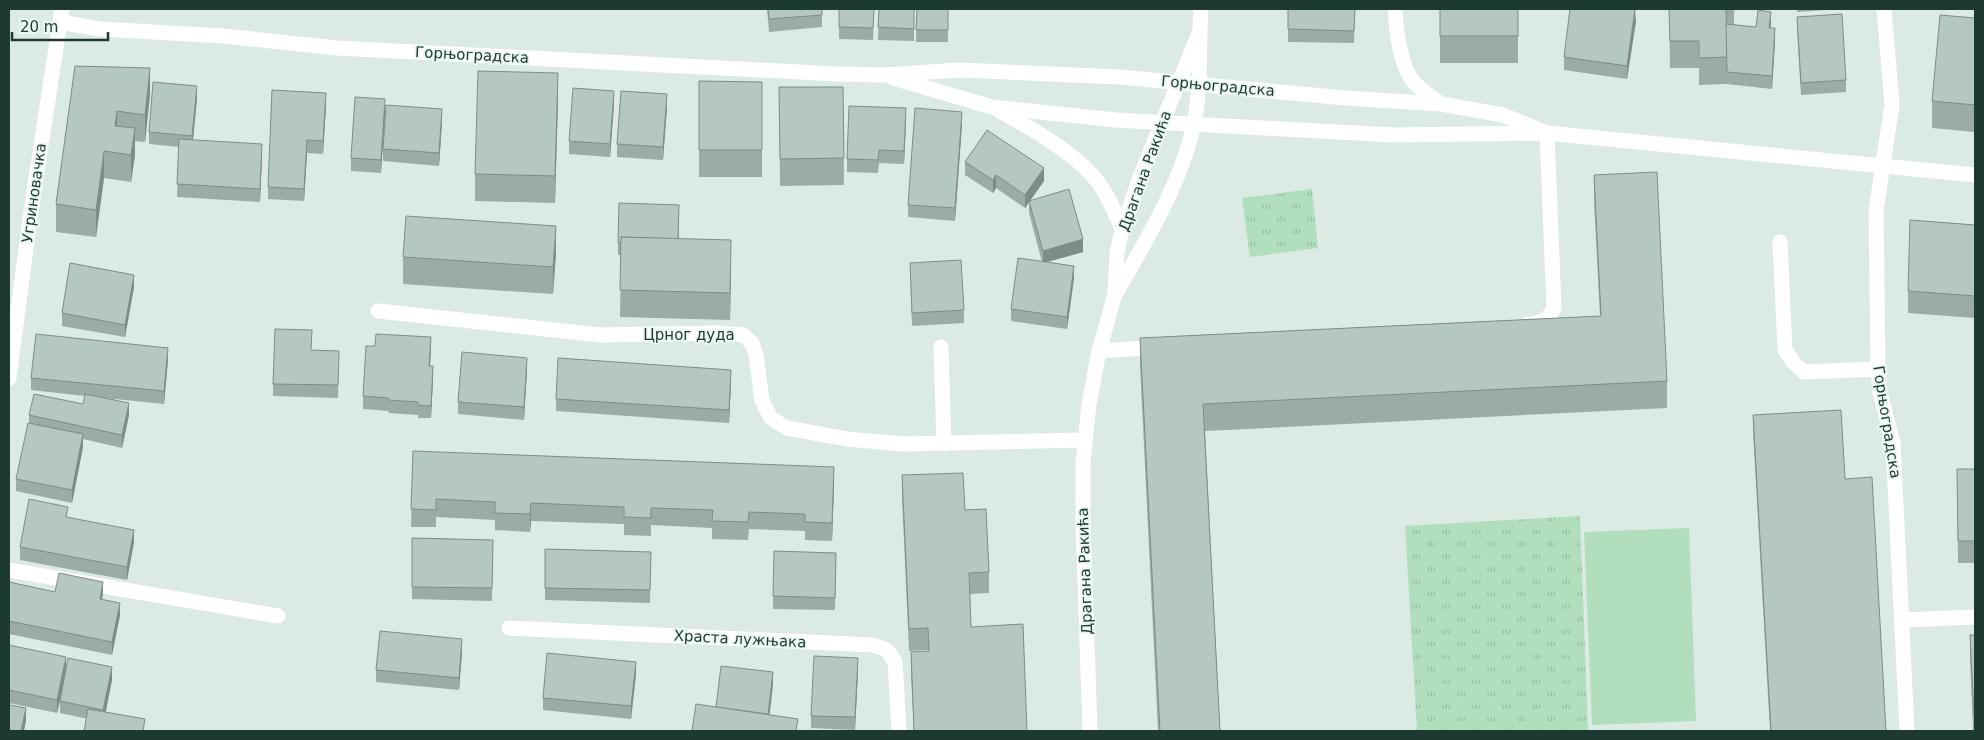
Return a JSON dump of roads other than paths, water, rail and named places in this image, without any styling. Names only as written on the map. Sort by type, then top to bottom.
[{"type":"street","points":[[1199,33],[1201,9]]},
{"type":"street","points":[[1395,9],[1400,48],[1406,70],[1413,81],[1440,104]]},
{"type":"street","points":[[1882,165],[1892,105],[1884,9]]},
{"type":"street","name":"Горњоградска","points":[[61,16],[100,28],[224,36],[337,48],[885,75],[959,70],[1120,77],[1345,98],[1440,104],[1503,115],[1547,133]]},
{"type":"street","name":"Угриновачка","points":[[9,378],[31,211],[61,16]]},
{"type":"street","name":"Драгана Ракића","points":[[1090,731],[1083,522],[1084,440],[1099,351],[1115,294],[1117,253],[1122,230],[1141,174],[1199,33]]},
{"type":"street","name":"Драгана Ракића","points":[[1115,294],[1136,259],[1175,182],[1194,125],[1198,85],[1199,33]]},
{"type":"street","name":"Горњоградска","points":[[885,75],[992,107],[1163,123],[1393,135],[1547,133],[1975,175]]},
{"type":"street","points":[[992,107],[1033,129],[1059,147],[1092,175],[1106,194],[1122,230]]},
{"type":"street","points":[[1510,324],[1543,322],[1554,308],[1547,133]]},
{"type":"street","name":"Горњоградска","points":[[1882,165],[1876,210],[1878,369],[1880,392],[1893,443],[1907,731]]},
{"type":"street","points":[[1780,242],[1785,350],[1794,364],[1804,372],[1878,369]]},
{"type":"street","name":"Црног дуда","points":[[378,311],[600,334],[719,333],[743,335],[752,343],[756,354],[762,401],[771,418],[787,428],[847,439],[894,444],[1084,440]]},
{"type":"street","points":[[1099,351],[1177,346]]},
{"type":"street","points":[[941,347],[944,444]]},
{"type":"street","points":[[9,570],[278,616]]},
{"type":"street","points":[[1902,620],[1975,617]]},
{"type":"street","name":"Храста лужњака","points":[[509,628],[873,645],[887,650],[895,662],[899,731]]}]
